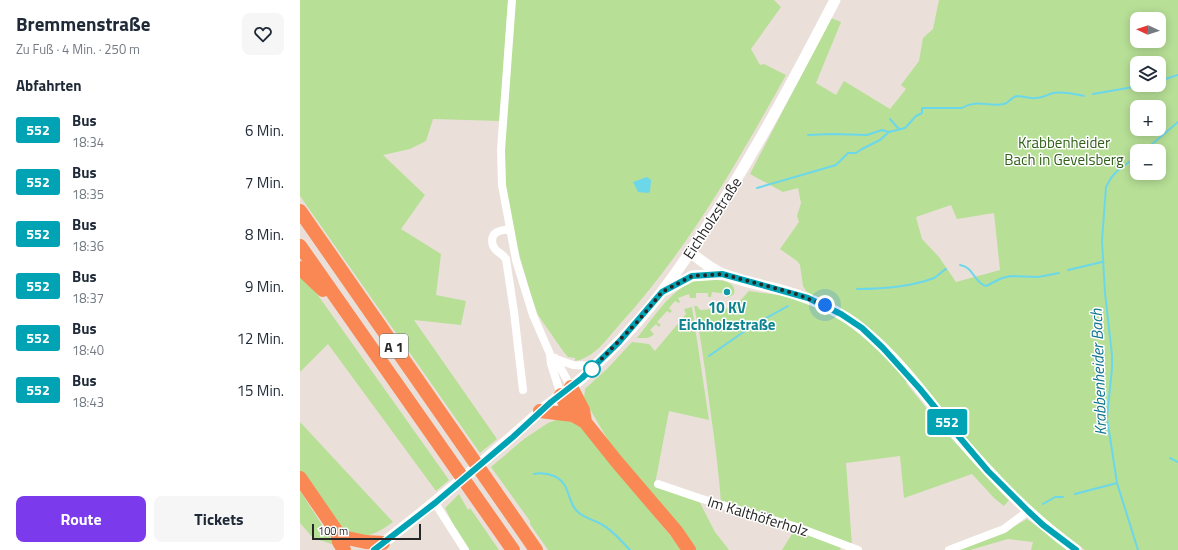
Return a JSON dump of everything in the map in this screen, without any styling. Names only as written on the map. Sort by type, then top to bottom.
[{"type":"highway","name":"A 1","points":[[300,211],[536,550]]},
{"type":"highway","name":"A 1","points":[[300,246],[513,550]]},
{"type":"highway","points":[[300,268],[345,311]]},
{"type":"highway","points":[[566,391],[567,407],[573,415]]},
{"type":"highway","points":[[566,391],[583,410],[586,422],[617,462],[676,531],[689,550]]},
{"type":"highway","points":[[540,411],[573,415],[586,422]]},
{"type":"highway","points":[[300,478],[343,540],[357,550]]},
{"type":"highway","points":[[343,540],[366,542],[378,547]]},
{"type":"main road","name":"Eichholzstraße","points":[[378,547],[435,503],[513,437],[540,411],[595,366],[634,326],[662,292],[690,252],[749,160],[835,0]]},
{"type":"main road","points":[[690,252],[722,274],[808,298],[841,314],[862,328],[888,353],[920,389],[971,452],[1028,511],[1043,525],[1076,550]]},
{"type":"main road","points":[[662,292],[692,276],[722,274]]},
{"type":"street","points":[[512,0],[501,150],[502,185],[516,260],[525,293],[566,391]]},
{"type":"street","points":[[510,228],[498,231],[495,234],[492,243],[493,247],[506,259],[523,390]]},
{"type":"street","points":[[553,357],[573,365],[595,366]]},
{"type":"street","points":[[553,357],[550,364],[566,391]]},
{"type":"street","name":"Im Kalthöferholz","points":[[658,484],[705,500],[797,527],[858,550]]},
{"type":"street","points":[[435,503],[465,550]]},
{"type":"street","points":[[949,550],[1004,530],[1028,511]]},
{"type":"green space","points":[[300,0],[508,0],[500,121],[433,119],[426,141],[410,149],[383,155],[425,195],[401,229],[441,254],[436,295],[466,301],[461,325],[414,320],[497,439],[480,453],[300,196]]},
{"type":"green space","points":[[514,0],[774,0],[781,7],[751,49],[760,65],[764,64],[786,75],[749,141],[689,237],[644,297],[600,347],[588,356],[575,361],[575,358],[568,357],[563,351],[538,315],[515,240],[505,186],[504,152]]},
{"type":"green space","name":"Krabbenheider Bach in Gevelsberg","points":[[939,0],[1178,0],[1178,550],[1085,550],[1032,509],[992,471],[911,373],[806,291],[803,286],[800,265],[797,261],[780,249],[799,222],[797,216],[801,203],[798,188],[783,192],[750,174],[831,18],[841,22],[816,83],[836,95],[844,81],[890,109],[906,89],[901,85],[919,61],[923,38],[933,29]],"holes":[[[951,205],[957,219],[994,213],[1000,270],[956,282],[939,257],[922,239],[916,217]]]},
{"type":"green space","points":[[300,273],[305,277],[449,480],[436,491],[328,344],[300,372]]},
{"type":"green space","points":[[701,279],[728,282],[734,289],[734,294],[727,298],[727,294],[712,292],[711,297],[708,297],[708,293],[696,293],[696,298],[690,298],[689,294],[678,298],[680,302],[675,301],[669,308],[672,311],[670,313],[667,311],[657,322],[661,325],[659,327],[656,324],[650,330],[654,334],[652,336],[637,338],[673,294],[688,283],[689,284]]},
{"type":"green space","points":[[749,291],[784,296],[809,303],[835,315],[878,347],[909,381],[906,383],[949,436],[1009,500],[1004,506],[995,499],[972,474],[904,498],[900,456],[846,463],[852,546],[721,503],[706,374],[694,306],[697,306],[700,310],[729,308],[738,303]]},
{"type":"green space","points":[[692,307],[709,420],[669,411],[655,484],[698,499],[715,532],[729,550],[693,550],[615,452],[584,399],[585,389],[607,369],[632,342],[649,344],[655,351],[686,314],[684,309]]},
{"type":"green space","points":[[564,417],[583,429],[682,550],[548,550],[530,524],[530,521],[491,467],[524,439],[548,423]]},
{"type":"green space","points":[[300,422],[393,522],[374,534],[363,536],[343,529],[300,472]]},
{"type":"green space","points":[[300,491],[335,545],[313,538],[300,523]]},
{"type":"green space","points":[[459,494],[468,510],[470,508],[499,550],[469,550],[455,528],[445,508]]},
{"type":"green space","points":[[1027,519],[1069,550],[1031,550],[1033,542],[1008,539],[970,550],[954,550],[1004,532]]},
{"type":"green space","points":[[795,529],[841,547],[840,550],[782,550]]},
{"type":"water","points":[[647,177],[651,180],[650,192],[638,192],[633,182]]},
{"type":"waterway","points":[[1166,79],[1178,75]]},
{"type":"waterway","points":[[1093,94],[1130,88]]},
{"type":"waterway","points":[[757,188],[836,165],[848,153],[856,153],[880,140],[889,132],[905,128],[916,116],[922,113],[922,108],[962,108],[972,104],[998,105],[1006,103],[1017,96],[1038,98],[1057,92],[1084,96]]},
{"type":"waterway","points":[[890,119],[900,129]]},
{"type":"waterway","name":"Krabbenheider Bach","points":[[1152,144],[1178,122]]},
{"type":"waterway","points":[[808,135],[867,135],[882,130],[889,132]]},
{"type":"waterway","name":"Krabbenheider Bach","points":[[1130,161],[1116,172],[1106,187],[1102,241],[1105,293],[1112,355],[1107,418],[1117,483],[1138,550]]},
{"type":"waterway","points":[[1068,270],[1102,262]]},
{"type":"waterway","points":[[960,265],[965,266],[979,282],[986,286],[1002,278],[1011,276],[1038,277],[1059,273]]},
{"type":"waterway","points":[[857,289],[886,288],[916,284],[934,278],[946,269]]},
{"type":"waterway","points":[[709,356],[752,326],[788,306]]},
{"type":"waterway","points":[[1170,458],[1178,462]]},
{"type":"waterway","points":[[534,474],[547,474],[560,479],[564,484],[575,509],[584,516],[609,529],[630,550]]},
{"type":"waterway","points":[[1075,494],[1117,483]]},
{"type":"waterway","points":[[1043,504],[1055,497],[1063,497]]},
{"type":"bus line","name":"552","points":[[374,550],[435,503],[513,437],[551,402],[582,378],[619,342],[662,292],[692,276],[703,274],[722,274],[808,298],[825,305],[862,328],[883,348],[920,389],[988,471],[1043,525],[1076,550]]},
{"type":"place","name":"10 KV Eichholzstraße","points":[[727,292]]},
{"type":"route","points":[[592,369],[639,320],[662,292],[692,276],[703,274],[722,274],[793,293],[825,305]]}]
